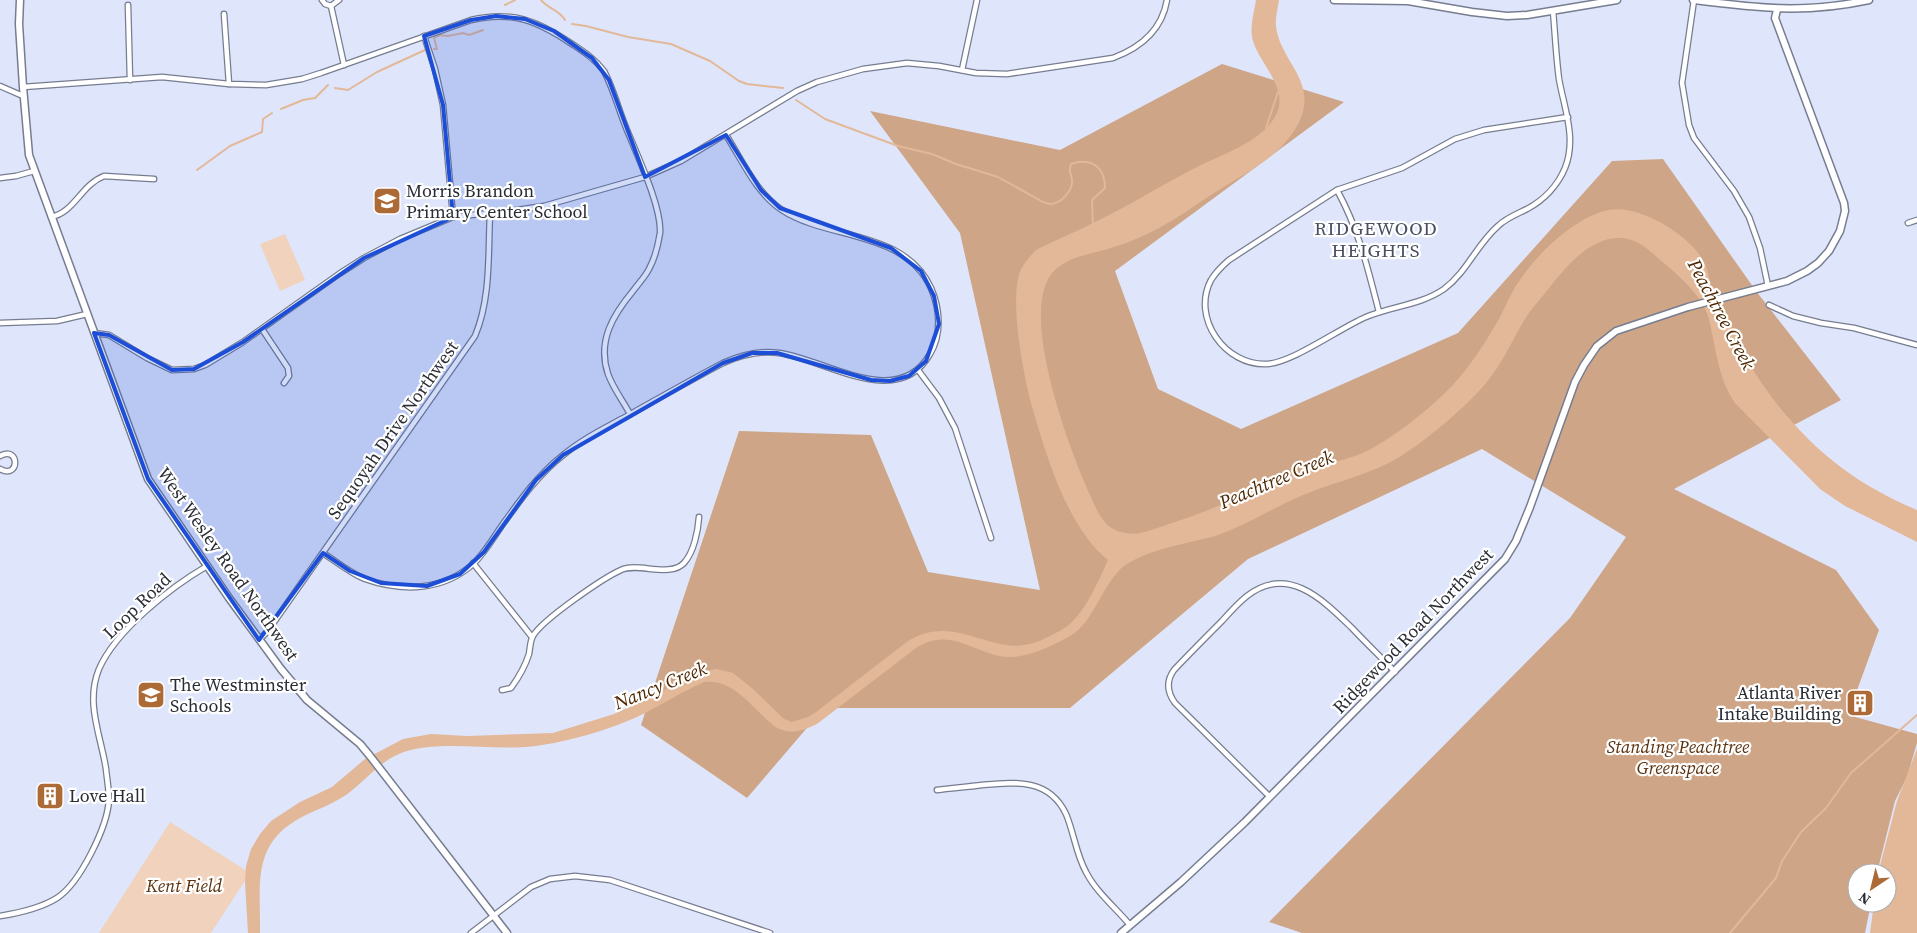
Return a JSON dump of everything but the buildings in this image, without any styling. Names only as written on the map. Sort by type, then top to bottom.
[{"type":"street","name":"West Wesley Road Northwest","points":[[20,0],[19,24],[23,96],[27,140],[34,171],[148,479],[259,640],[307,700],[360,744],[507,933]]},
{"type":"street","points":[[322,0],[325,4],[331,6]]},
{"type":"street","points":[[331,6],[339,0]]},
{"type":"street","points":[[962,70],[977,0]]},
{"type":"street","points":[[94,333],[109,335],[172,370],[183,371],[204,365],[262,329],[364,258],[400,239],[453,217],[544,206],[645,177],[682,161],[797,91],[841,74],[907,63],[991,74],[1022,73],[1113,58],[1146,40],[1154,31],[1167,0]]},
{"type":"street","points":[[1334,0],[1350,2],[1408,1],[1438,3],[1507,16],[1527,15],[1616,0]]},
{"type":"street","points":[[1768,286],[1760,248],[1750,216],[1734,191],[1694,138],[1689,125],[1682,83],[1693,0],[1777,10],[1824,8],[1869,0]]},
{"type":"street","name":"Ridgewood Road Northwest","points":[[1120,933],[1181,882],[1270,797],[1499,567],[1510,552],[1530,507],[1575,382],[1597,346],[1609,336],[1624,328],[1700,304],[1797,277],[1818,263],[1828,251],[1840,231],[1846,212],[1775,18],[1778,0]]},
{"type":"street","points":[[128,5],[130,80]]},
{"type":"street","points":[[331,6],[344,65]]},
{"type":"street","points":[[1553,11],[1559,78],[1568,117],[1570,143],[1568,158],[1562,175],[1551,190],[1530,207],[1498,225],[1483,241],[1461,273],[1443,289],[1421,301],[1379,312],[1355,322],[1298,353],[1268,364],[1248,362],[1231,354],[1218,341],[1208,323],[1205,308],[1206,293],[1212,279],[1220,268],[1337,190],[1402,168],[1444,144],[1466,135],[1568,117]]},
{"type":"street","points":[[224,14],[229,84]]},
{"type":"street","points":[[23,87],[162,77],[247,85],[284,82],[302,79],[471,20],[496,16],[526,19],[554,32],[592,58],[604,71],[659,217],[658,247],[648,271],[611,321],[604,347],[608,374],[630,414]]},
{"type":"street","points":[[424,36],[435,69],[443,105],[453,217]]},
{"type":"street","points":[[0,86],[23,96]]},
{"type":"street","points":[[323,554],[364,578],[382,583],[409,587],[444,582],[460,574],[484,552],[525,493],[547,469],[580,442],[724,363],[752,353],[787,354],[879,381],[900,379],[918,370],[933,349],[938,324],[934,296],[921,271],[907,258],[891,248],[798,218],[780,208],[761,190],[726,134]]},
{"type":"street","points":[[0,178],[34,171]]},
{"type":"street","points":[[51,217],[63,214],[84,190],[104,176],[154,179]]},
{"type":"street","points":[[1337,190],[1350,215],[1362,248],[1379,312]]},
{"type":"street","name":"Sequoyah Drive Northwest","points":[[259,640],[267,632],[323,554],[474,336],[483,314],[486,296],[490,213]]},
{"type":"street","points":[[1908,223],[1917,220]]},
{"type":"street","points":[[1770,305],[1793,316],[1854,328],[1917,345]]},
{"type":"street","points":[[0,323],[57,321],[87,314]]},
{"type":"street","points":[[262,329],[288,368],[289,376],[284,383]]},
{"type":"street","points":[[918,370],[939,398],[955,428],[991,538]]},
{"type":"street","points":[[0,456],[5,453],[11,454],[15,463],[14,468],[10,471],[6,472],[0,469]]},
{"type":"street","points":[[502,690],[511,688],[522,672],[532,637],[556,614],[609,576],[628,567],[661,569],[680,566],[687,559],[697,538],[699,516]]},
{"type":"street","points":[[473,563],[532,637]]},
{"type":"street","name":"Loop Road","points":[[0,916],[46,904],[59,897],[76,877],[95,847],[106,818],[109,799],[106,768],[93,713],[94,688],[99,670],[114,643],[143,615],[182,581],[207,566]]},
{"type":"street","points":[[1270,797],[1175,703],[1168,690],[1169,679],[1174,670],[1241,601],[1255,591],[1272,585],[1290,585],[1307,590],[1318,596],[1337,613],[1395,672]]},
{"type":"street","points":[[937,790],[1016,782],[1033,785],[1048,793],[1058,802],[1066,814],[1080,861],[1087,874],[1130,925]]},
{"type":"street","points":[[471,933],[525,891],[539,883],[564,876],[587,876],[610,880],[770,933]]},
{"type":"highlighted area","points":[[496,16],[525,19],[554,31],[592,58],[609,80],[645,177],[726,135],[761,190],[780,208],[891,248],[921,271],[934,296],[939,324],[926,361],[909,376],[890,381],[871,380],[777,353],[752,353],[723,363],[563,455],[536,480],[484,552],[460,574],[427,586],[381,583],[350,571],[323,553],[259,640],[148,479],[94,333],[109,335],[172,370],[194,369],[243,342],[364,258],[453,217],[443,105],[424,36],[471,20]]},
{"type":"green space","name":"Standing Peachtree Greenspace","points":[[1222,64],[1344,102],[1115,271],[1158,389],[1241,429],[1458,333],[1612,161],[1663,159],[1756,291],[1841,400],[1674,489],[1836,570],[1879,630],[1848,715],[1917,734],[1917,743],[1907,777],[1895,801],[1880,863],[1847,863],[1847,913],[1869,913],[1865,933],[1302,933],[1269,922],[1570,618],[1626,537],[1482,449],[1248,559],[1070,708],[824,708],[747,798],[641,725],[739,431],[871,435],[928,572],[1040,590],[960,233],[870,111],[1060,150]]},
{"type":"green space","points":[[285,234],[305,280],[280,291],[260,244]]},
{"type":"green space","name":"Kent Field","points":[[170,822],[250,873],[211,933],[99,933]]},
{"type":"shaded area","points":[[1256,0],[1279,0],[1276,26],[1279,39],[1302,85],[1304,97],[1303,111],[1290,137],[1264,162],[1166,224],[1126,243],[1062,264],[1056,269],[1045,287],[1041,314],[1043,346],[1050,380],[1071,448],[1082,476],[1097,510],[1108,525],[1119,532],[1131,534],[1148,531],[1203,512],[1309,469],[1361,454],[1380,444],[1429,408],[1459,378],[1490,335],[1517,285],[1528,269],[1547,248],[1559,237],[1584,220],[1609,210],[1621,209],[1650,217],[1664,224],[1689,243],[1698,253],[1705,264],[1713,296],[1721,317],[1739,339],[1747,360],[1773,399],[1792,422],[1823,453],[1857,479],[1917,510],[1917,542],[1845,506],[1820,489],[1735,403],[1724,383],[1708,316],[1694,292],[1642,245],[1633,240],[1622,238],[1610,239],[1588,248],[1569,265],[1527,315],[1486,383],[1436,431],[1414,447],[1380,467],[1303,495],[1226,532],[1159,550],[1127,564],[1114,576],[1083,625],[1064,640],[1041,650],[1010,657],[988,653],[949,640],[928,642],[916,648],[817,724],[796,731],[785,731],[774,726],[742,696],[725,685],[715,682],[704,682],[637,717],[567,740],[527,747],[436,746],[408,751],[388,760],[346,795],[301,817],[281,832],[271,844],[261,871],[260,933],[248,933],[245,883],[246,866],[251,849],[260,834],[271,821],[300,802],[332,787],[365,759],[403,739],[431,734],[467,736],[553,733],[614,714],[686,678],[700,672],[716,669],[733,673],[753,689],[784,719],[792,722],[808,717],[816,712],[908,641],[920,635],[943,631],[954,632],[1000,644],[1019,646],[1042,640],[1071,623],[1077,617],[1097,585],[1108,560],[1081,530],[1070,511],[1052,470],[1029,396],[1022,359],[1017,318],[1017,282],[1021,269],[1029,257],[1038,249],[1107,216],[1191,170],[1241,146],[1267,128],[1278,109],[1279,99],[1274,79],[1253,41],[1252,26]]},
{"type":"shaded area","points":[[1917,749],[1917,933],[1870,933],[1873,913],[1897,913],[1897,863],[1881,863],[1897,801]]},
{"type":"waterway","points":[[505,5],[515,0]]},
{"type":"waterway","points":[[541,0],[565,20]]},
{"type":"waterway","points":[[572,24],[628,37],[671,44],[710,61],[739,81],[747,84],[783,88]]},
{"type":"waterway","points":[[434,49],[437,49],[434,38],[440,35],[448,36],[463,33],[469,35],[483,30]]},
{"type":"waterway","points":[[335,88],[348,90],[377,72],[425,50]]},
{"type":"waterway","points":[[281,109],[303,100],[315,98],[328,85]]},
{"type":"waterway","name":"Peachtree Creek","points":[[1266,128],[1278,92]]},
{"type":"waterway","points":[[796,100],[825,119],[898,146],[932,154],[956,164],[998,177],[1048,204],[1063,199],[1069,192],[1072,184],[1071,164],[1078,162],[1091,163],[1100,169],[1105,188],[1092,200],[1093,225]]},
{"type":"waterway","points":[[197,170],[230,146],[262,132],[263,119],[272,113]]},
{"type":"waterway","points":[[1730,933],[1776,878],[1782,861],[1801,832],[1826,808],[1851,773],[1917,715]]},
{"type":"place","name":"Morris Brandon Primary Center School","points":[[387,201]]},
{"type":"place","name":"The Westminster Schools","points":[[151,695]]},
{"type":"place","name":"Atlanta River Intake Building","points":[[1860,703]]},
{"type":"place","name":"Love Hall","points":[[50,796]]},
{"type":"district","name":"RIDGEWOOD HEIGHTS","points":[[1376,239]]},
{"type":"water label","name":"Nancy Creek","points":[[660,685]]}]
